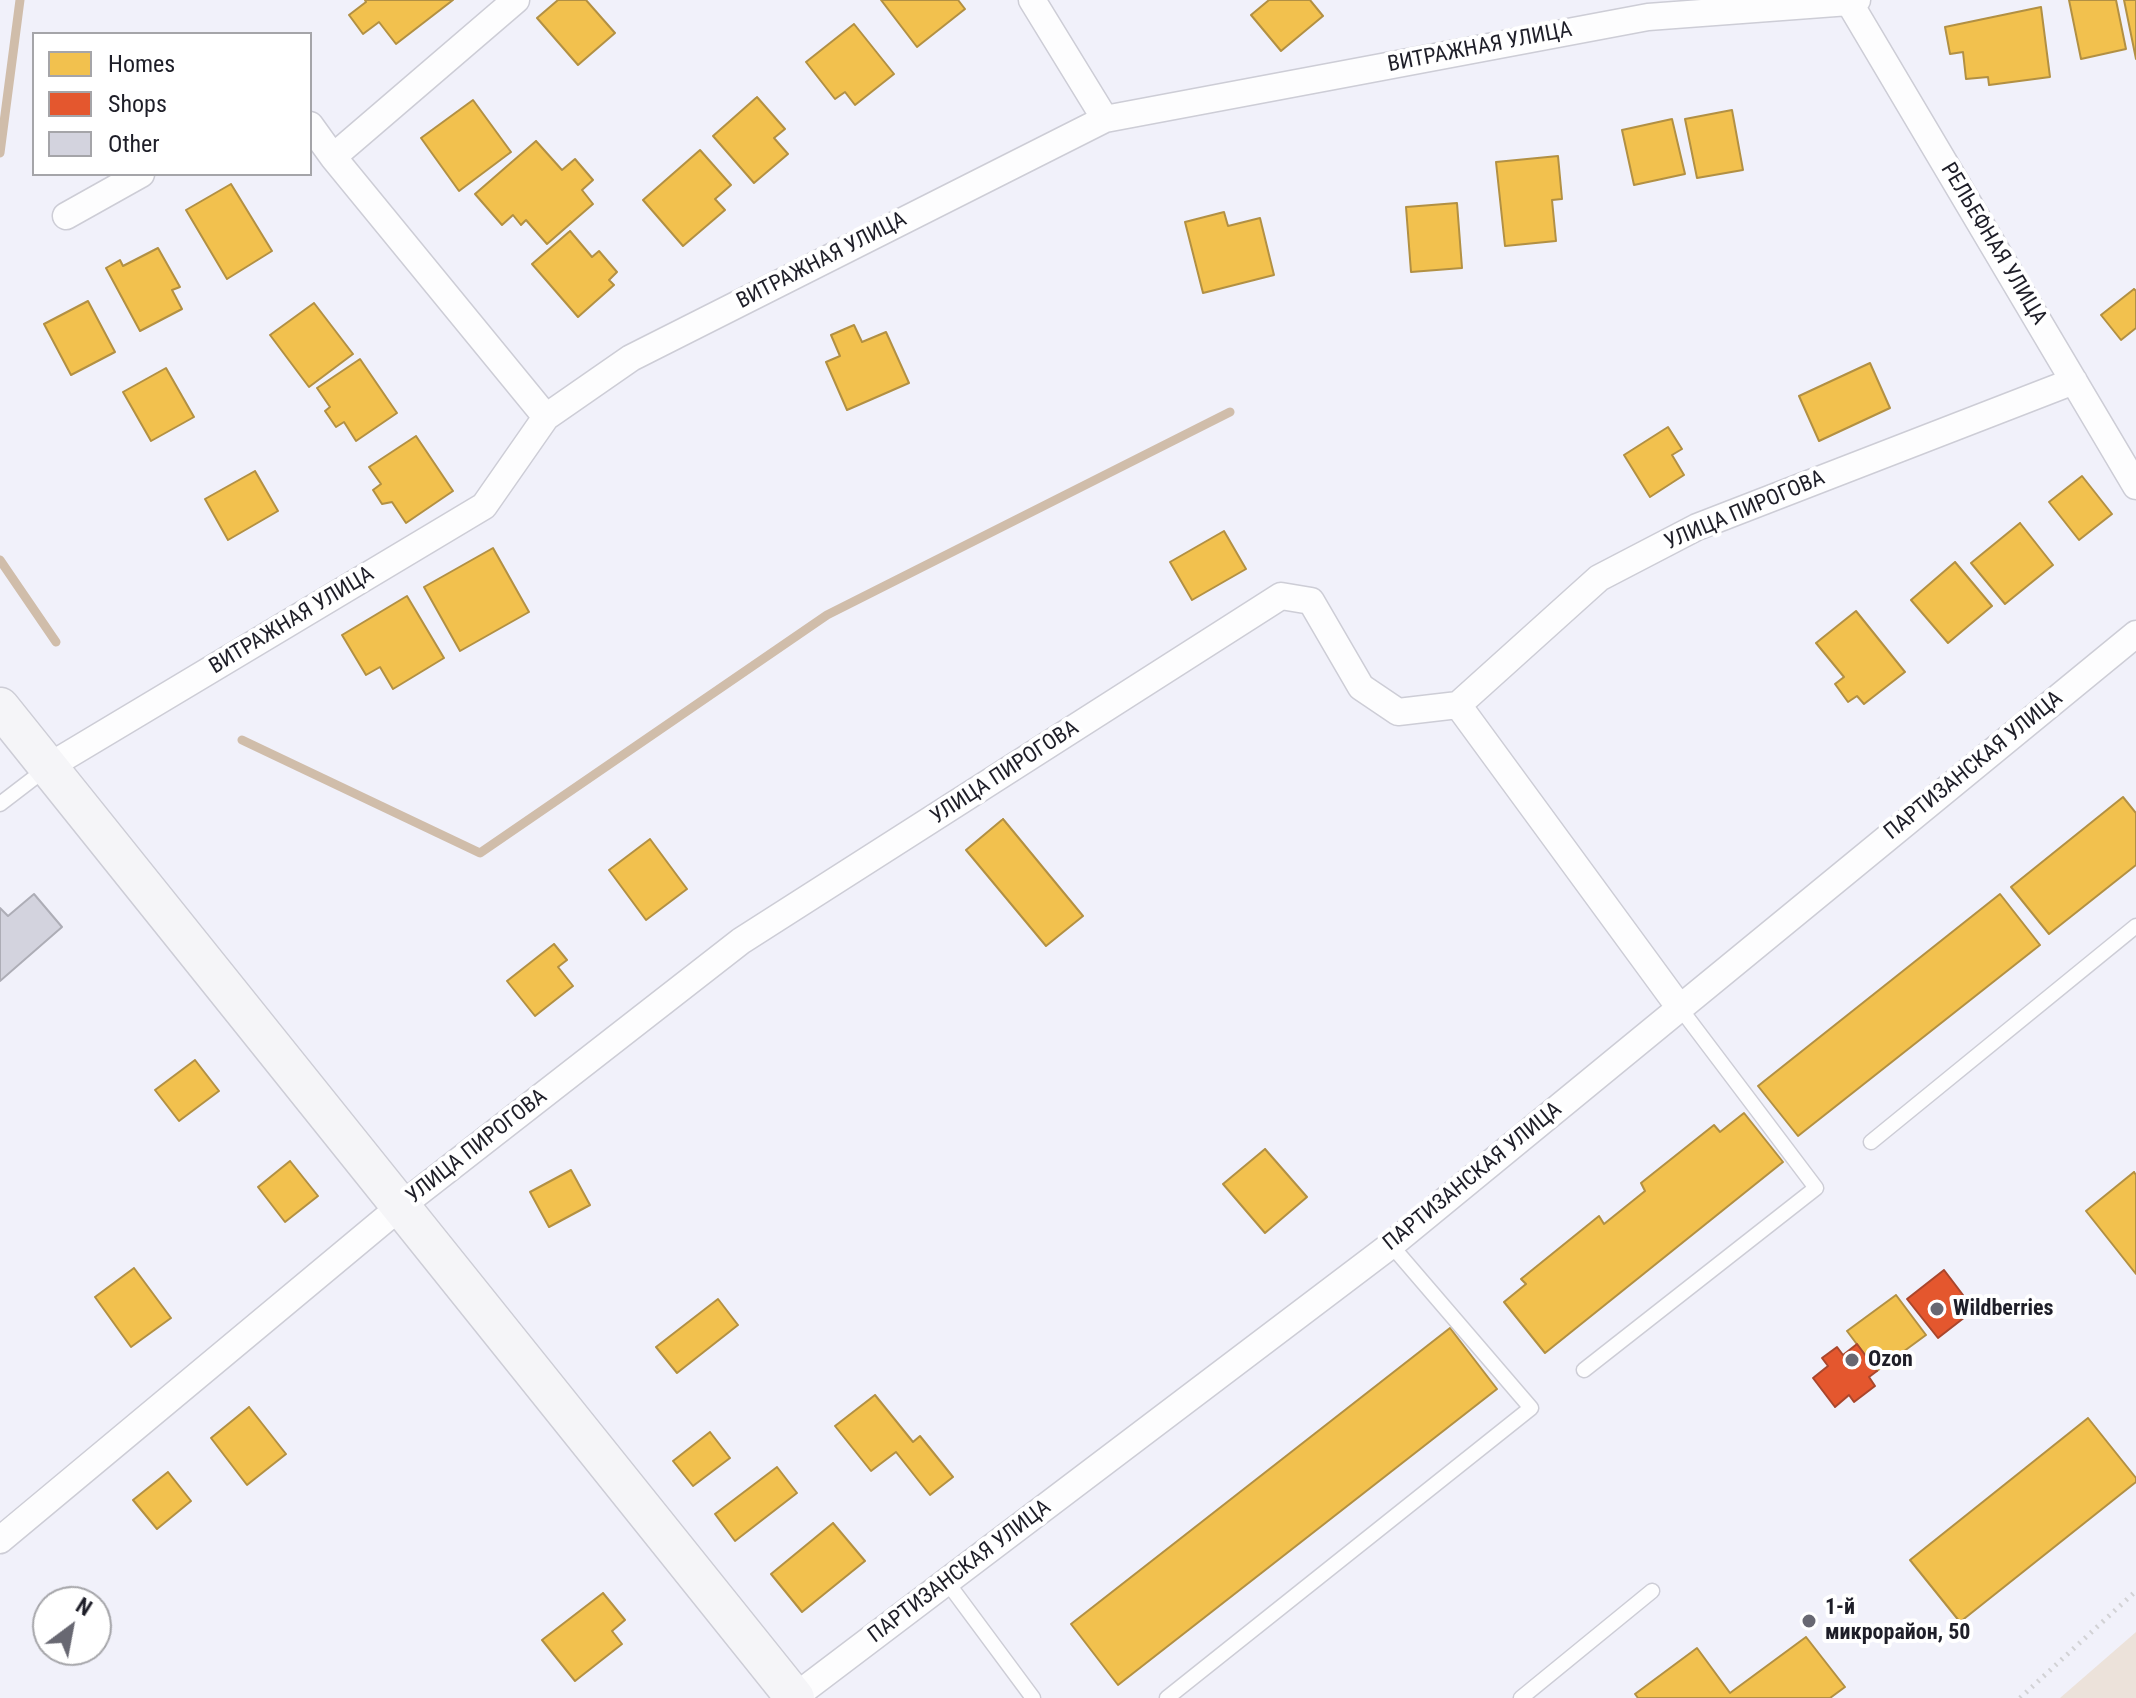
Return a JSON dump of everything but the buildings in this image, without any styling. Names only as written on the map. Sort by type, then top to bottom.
[{"type":"main road","points":[[0,707],[794,1698]]},
{"type":"street","points":[[333,157],[516,0]]},
{"type":"street","points":[[1032,0],[1105,119]]},
{"type":"street","name":"ВИТРАЖНАЯ УЛИЦА","points":[[48,767],[484,506],[546,417],[631,358],[1105,119],[1643,8],[1853,1]]},
{"type":"street","name":"РЕЛЬЕФНАЯ УЛИЦА","points":[[1853,1],[2136,486]]},
{"type":"street","points":[[312,128],[546,417]]},
{"type":"street","points":[[66,216],[137,176]]},
{"type":"street","name":"УЛИЦА ПИРОГОВА","points":[[0,1540],[401,1206],[741,941],[1281,596],[1311,601],[1361,687],[1398,712],[1458,705],[1599,578],[1697,527],[2074,381]]},
{"type":"street","name":"ПАРТИЗАНСКАЯ УЛИЦА","points":[[794,1698],[1391,1245],[2136,634]]},
{"type":"street","points":[[1458,705],[1680,1008]]},
{"type":"lane","points":[[0,804],[48,767]]},
{"type":"lane","points":[[1871,1142],[2136,926]]},
{"type":"lane","points":[[1584,1370],[1816,1188],[1680,1008]]},
{"type":"lane","points":[[1167,1698],[1531,1408],[1391,1245]]},
{"type":"lane","points":[[947,1582],[1033,1698]]},
{"type":"lane","points":[[1521,1698],[1652,1591]]},
{"type":"path","points":[[2020,1698],[2136,1591]]},
{"type":"shaded area","points":[[2136,1632],[2136,1698],[2060,1698]]},
{"type":"waterway","points":[[0,153],[20,0]]},
{"type":"waterway","points":[[242,740],[480,853],[827,615],[1230,412]]},
{"type":"waterway","points":[[0,560],[56,642]]},
{"type":"place","name":"Wildberries","points":[[1937,1309]]},
{"type":"place","name":"Ozon","points":[[1852,1360]]},
{"type":"place","name":"1-й микрорайон, 50","points":[[1809,1621]]}]
